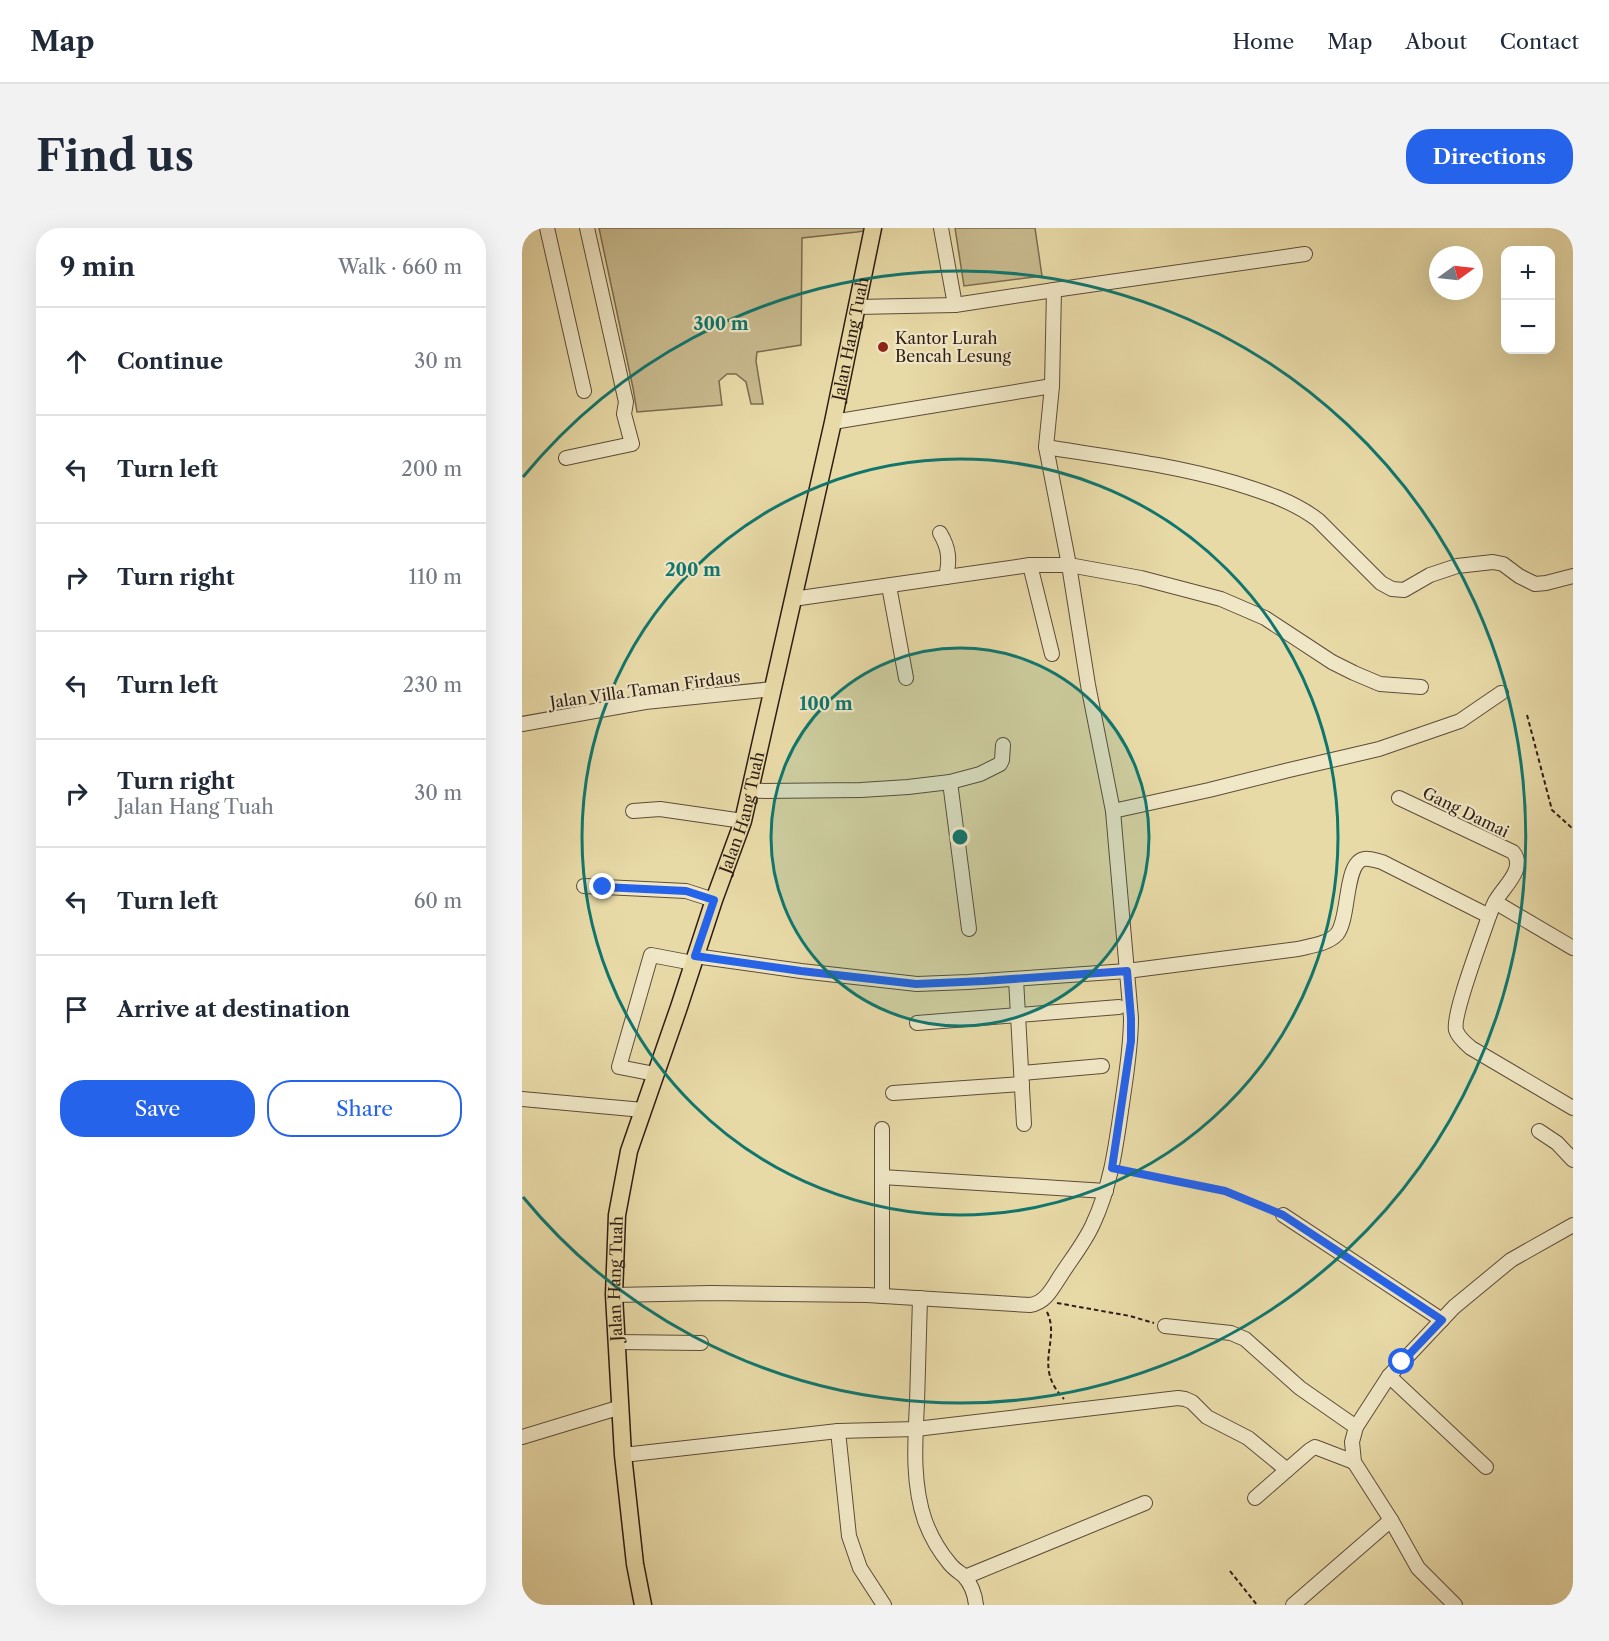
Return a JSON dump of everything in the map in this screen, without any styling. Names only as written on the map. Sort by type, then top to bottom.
[{"type":"main road","name":"Jalan Hang Tuah","points":[[643,1605],[635,1564],[623,1455],[614,1295],[617,1215],[629,1151],[743,821],[833,422],[873,228]]},
{"type":"street","points":[[548,228],[584,391]]},
{"type":"street","points":[[566,458],[624,445],[619,416],[627,407],[587,228]]},
{"type":"street","points":[[941,228],[955,305]]},
{"type":"street","points":[[856,307],[955,305],[1305,254]]},
{"type":"street","points":[[614,1295],[711,1293],[882,1296],[1030,1305],[1042,1300],[1085,1240],[1093,1224],[1107,1191],[1112,1168],[1131,1041],[1131,1018],[1113,811],[1046,447],[1052,386],[1054,290]]},
{"type":"street","points":[[833,422],[1052,386]]},
{"type":"street","points":[[1046,447],[1202,474],[1284,500],[1318,520],[1381,583],[1392,589],[1404,590],[1430,575],[1457,566],[1493,562],[1503,564],[1535,584],[1573,576]]},
{"type":"street","points":[[940,533],[949,555],[946,578]]},
{"type":"street","points":[[793,599],[1030,565],[1069,565],[1141,578],[1221,599],[1265,618],[1332,662],[1354,673],[1380,684],[1421,687]]},
{"type":"street","points":[[1030,565],[1052,654]]},
{"type":"street","points":[[889,586],[906,678]]},
{"type":"street","name":"Jalan Villa Taman Firdaus","points":[[522,724],[645,702],[772,689]]},
{"type":"street","points":[[1113,811],[1209,790],[1398,743],[1460,721],[1501,693]]},
{"type":"street","points":[[750,791],[861,790],[950,782],[980,774],[1000,764],[1003,745]]},
{"type":"street","points":[[950,782],[969,928]]},
{"type":"street","name":"Gang Damai","points":[[1400,798],[1513,852],[1518,862],[1516,871],[1495,902]]},
{"type":"street","points":[[633,811],[660,809],[743,821]]},
{"type":"street","points":[[656,1074],[619,1067],[651,955],[916,984],[1127,971],[1298,949],[1326,942],[1336,935],[1344,921],[1352,872],[1356,862],[1365,858],[1382,862],[1489,916]]},
{"type":"street","points":[[584,886],[686,891],[714,900]]},
{"type":"street","points":[[1573,948],[1495,902],[1458,1010],[1455,1029],[1459,1037],[1471,1048],[1573,1108]]},
{"type":"street","points":[[1016,979],[1024,1124]]},
{"type":"street","points":[[917,1023],[1119,1007]]},
{"type":"street","points":[[893,1093],[1102,1066]]},
{"type":"street","points":[[522,1099],[643,1110]]},
{"type":"street","points":[[882,1129],[882,1296]]},
{"type":"street","points":[[1539,1131],[1557,1143],[1573,1160]]},
{"type":"street","points":[[882,1177],[1107,1191]]},
{"type":"street","points":[[1283,1215],[1442,1320]]},
{"type":"street","points":[[1455,1605],[1418,1568],[1354,1462],[1352,1442],[1356,1427],[1389,1376],[1454,1307],[1511,1260],[1573,1225]]},
{"type":"street","points":[[920,1299],[915,1429],[915,1470],[918,1488],[925,1520],[939,1550],[952,1567],[965,1577],[975,1597],[976,1605]]},
{"type":"street","points":[[1165,1326],[1232,1333],[1245,1340],[1300,1388],[1356,1427]]},
{"type":"street","points":[[617,1342],[701,1343]]},
{"type":"street","points":[[1389,1376],[1486,1467]]},
{"type":"street","points":[[623,1455],[838,1431],[915,1429],[1178,1398],[1192,1402],[1207,1417],[1248,1438],[1287,1470]]},
{"type":"street","points":[[522,1437],[621,1407]]},
{"type":"street","points":[[838,1431],[849,1536],[860,1568],[884,1605]]},
{"type":"street","points":[[1256,1498],[1315,1447],[1354,1462]]},
{"type":"street","points":[[965,1577],[1145,1503]]},
{"type":"street","points":[[1293,1605],[1391,1520]]},
{"type":"path","points":[[1527,715],[1552,810],[1573,829]]},
{"type":"path","points":[[1112,1168],[1225,1191],[1283,1215]]},
{"type":"path","points":[[1079,1410],[1063,1399],[1054,1389],[1048,1360],[1051,1322],[1042,1300],[1130,1316],[1165,1326]]},
{"type":"path","points":[[1230,1571],[1257,1605]]},
{"type":"shaded area","points":[[599,228],[866,228],[857,232],[802,238],[801,345],[757,352],[756,361],[763,404],[751,404],[746,382],[736,374],[727,374],[719,381],[722,405],[637,412]]},
{"type":"shaded area","points":[[955,228],[1035,228],[1042,276],[964,286]]},
{"type":"place","name":"Kantor Lurah Bencah Lesung","points":[[883,347]]},
{"type":"route","points":[[603,887],[686,891],[714,900],[695,956],[916,984],[1127,971],[1131,1041],[1112,1168],[1225,1191],[1283,1215],[1442,1320],[1402,1362]]}]
